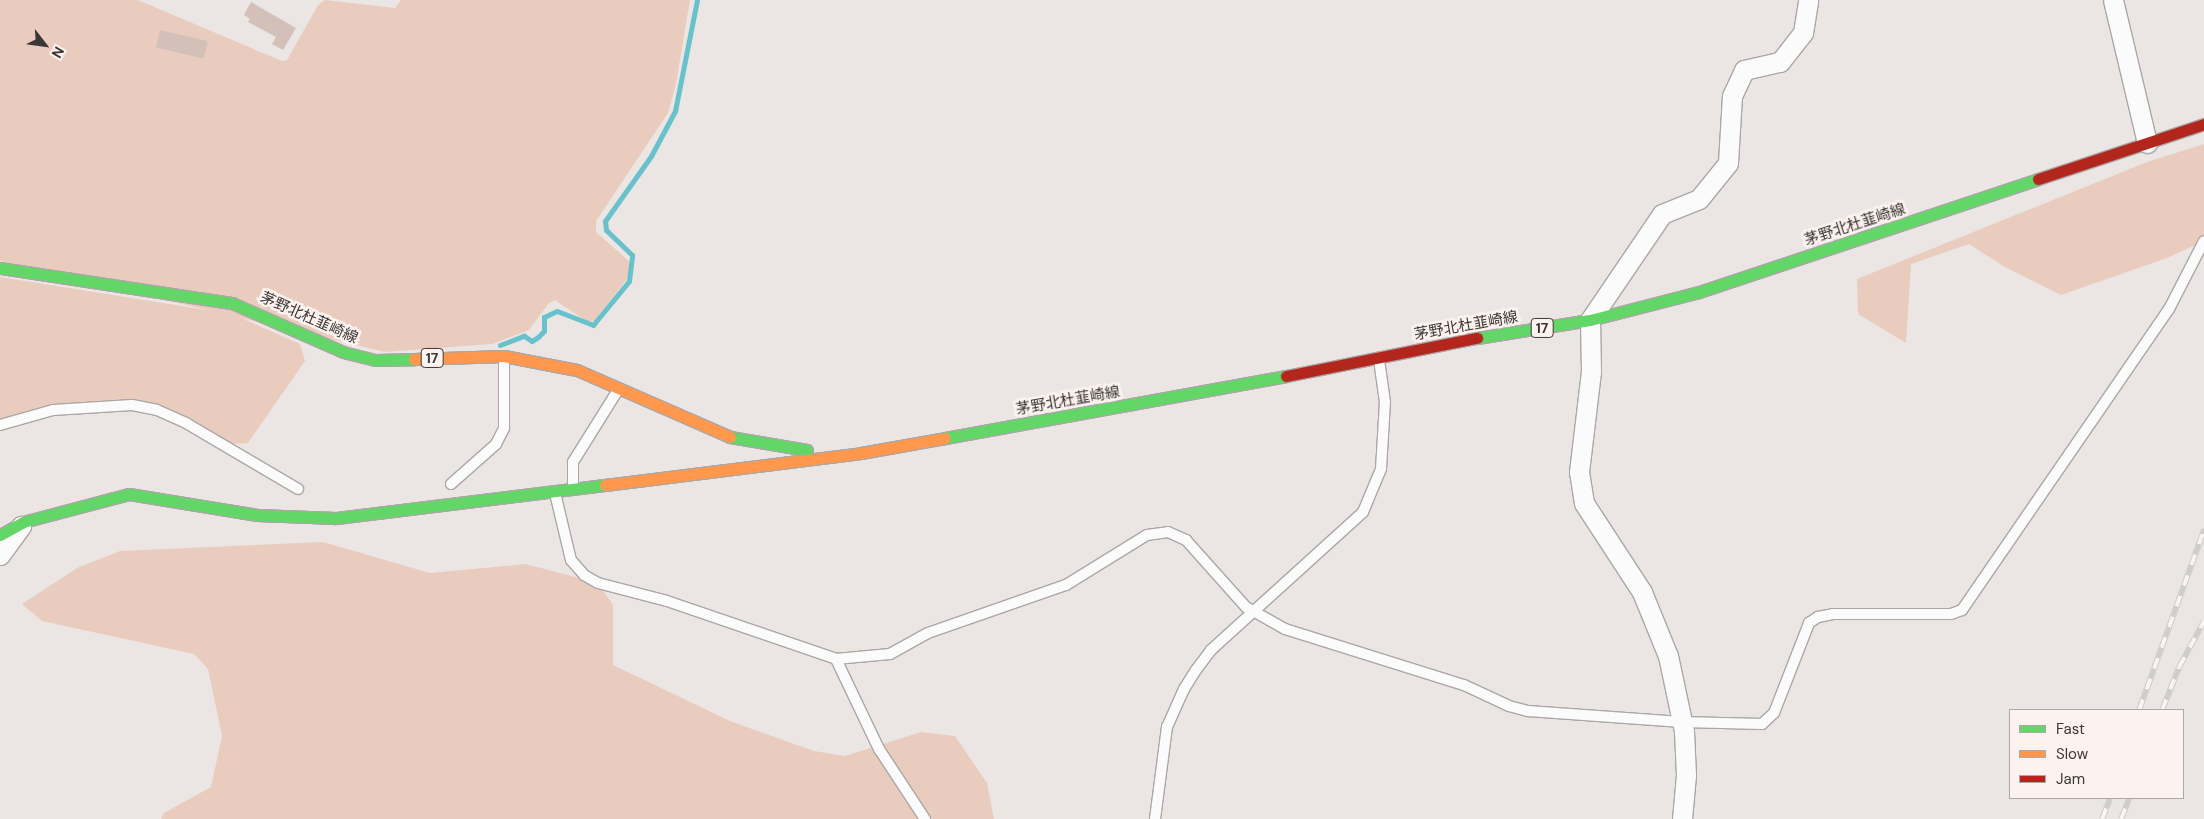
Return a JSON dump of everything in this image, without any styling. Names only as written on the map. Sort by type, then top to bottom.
[{"type":"main road","name":"茅野北杜韮崎線","points":[[0,535],[24,522],[78,505],[128,494],[257,514],[336,518],[554,489],[861,453],[1379,358],[1434,345],[1590,320],[1699,292],[2204,124]]},
{"type":"main road","name":"茅野北杜韮崎線","points":[[0,268],[232,303],[343,352],[375,360],[504,356],[577,370],[736,440],[786,449],[861,453]]},
{"type":"street","points":[[1682,819],[1686,775],[1682,722],[1668,656],[1642,592],[1584,503],[1578,472],[1591,372],[1590,320],[1662,214],[1699,200],[1728,163],[1732,96],[1744,70],[1780,62],[1803,33],[1808,0]]},
{"type":"street","points":[[2113,0],[2147,143]]},
{"type":"street","points":[[0,556],[24,522]]},
{"type":"lane","points":[[554,489],[571,560],[584,575],[598,583],[667,602],[836,659],[890,654],[928,632],[1066,585],[1147,535],[1168,532],[1186,540],[1253,612],[1285,629],[1464,685],[1522,709],[1682,722],[1762,724],[1770,720],[1810,623],[1818,617],[1833,614],[1951,614],[1962,610],[2169,308],[2204,241]]},
{"type":"lane","points":[[452,484],[489,450],[504,428],[504,356]]},
{"type":"lane","points":[[1155,819],[1163,744],[1184,689],[1211,650],[1364,512],[1381,469],[1385,402],[1379,358]]},
{"type":"lane","points":[[573,487],[573,462],[619,387]]},
{"type":"lane","points":[[0,425],[53,410],[132,405],[157,410],[186,423],[298,489]]},
{"type":"lane","points":[[836,659],[879,749],[925,819]]},
{"type":"shaded area","points":[[0,0],[138,0],[282,61],[287,60],[318,5],[325,0],[395,8],[401,0],[690,0],[676,84],[668,113],[596,221],[596,232],[631,263],[630,275],[594,321],[586,321],[555,300],[549,303],[529,330],[492,344],[385,352],[0,261]]},
{"type":"shaded area","points":[[2204,144],[2204,241],[2167,258],[2061,295],[2003,266],[1969,244],[1911,264],[1906,343],[1858,314],[1857,279],[2147,162]]},
{"type":"shaded area","points":[[0,277],[232,314],[300,344],[305,361],[248,443],[232,444],[158,405],[126,399],[49,406],[0,420]]},
{"type":"shaded area","points":[[323,542],[430,573],[526,564],[598,583],[613,605],[613,665],[730,721],[814,751],[845,756],[921,732],[955,736],[987,783],[994,819],[161,819],[164,813],[211,787],[222,736],[208,669],[194,654],[42,621],[22,604],[77,568],[120,551]]},
{"type":"building","points":[[251,2],[296,28],[283,50],[272,44],[276,37],[248,22],[250,19],[244,15]]},
{"type":"building","points":[[160,30],[208,41],[204,59],[156,48]]},
{"type":"waterway","points":[[500,345],[524,336],[532,341],[544,331],[544,317],[557,311],[593,325],[629,281],[632,255],[606,230],[605,221],[651,156],[675,111],[697,0]]},
{"type":"railway","points":[[2139,709],[2204,529]]},
{"type":"railway","points":[[2162,709],[2179,667],[2204,621]]},
{"type":"railway","points":[[2102,819],[2110,799]]},
{"type":"railway","points":[[2121,819],[2129,799]]},
{"type":"traffic: fast","points":[[1477,338],[1590,320],[1699,292],[2038,179]]},
{"type":"traffic: fast","points":[[0,268],[232,303],[343,352],[375,360],[414,359]]},
{"type":"traffic: fast","points":[[945,438],[1286,376]]},
{"type":"traffic: fast","points":[[730,437],[807,450]]},
{"type":"traffic: fast","points":[[0,535],[23,522],[129,494],[257,515],[336,518],[605,485]]},
{"type":"traffic: slow","points":[[414,359],[504,356],[577,370],[730,437]]},
{"type":"traffic: slow","points":[[605,485],[861,453],[945,438]]},
{"type":"traffic: jam","points":[[2038,179],[2204,124]]},
{"type":"traffic: jam","points":[[1286,376],[1477,338]]}]
